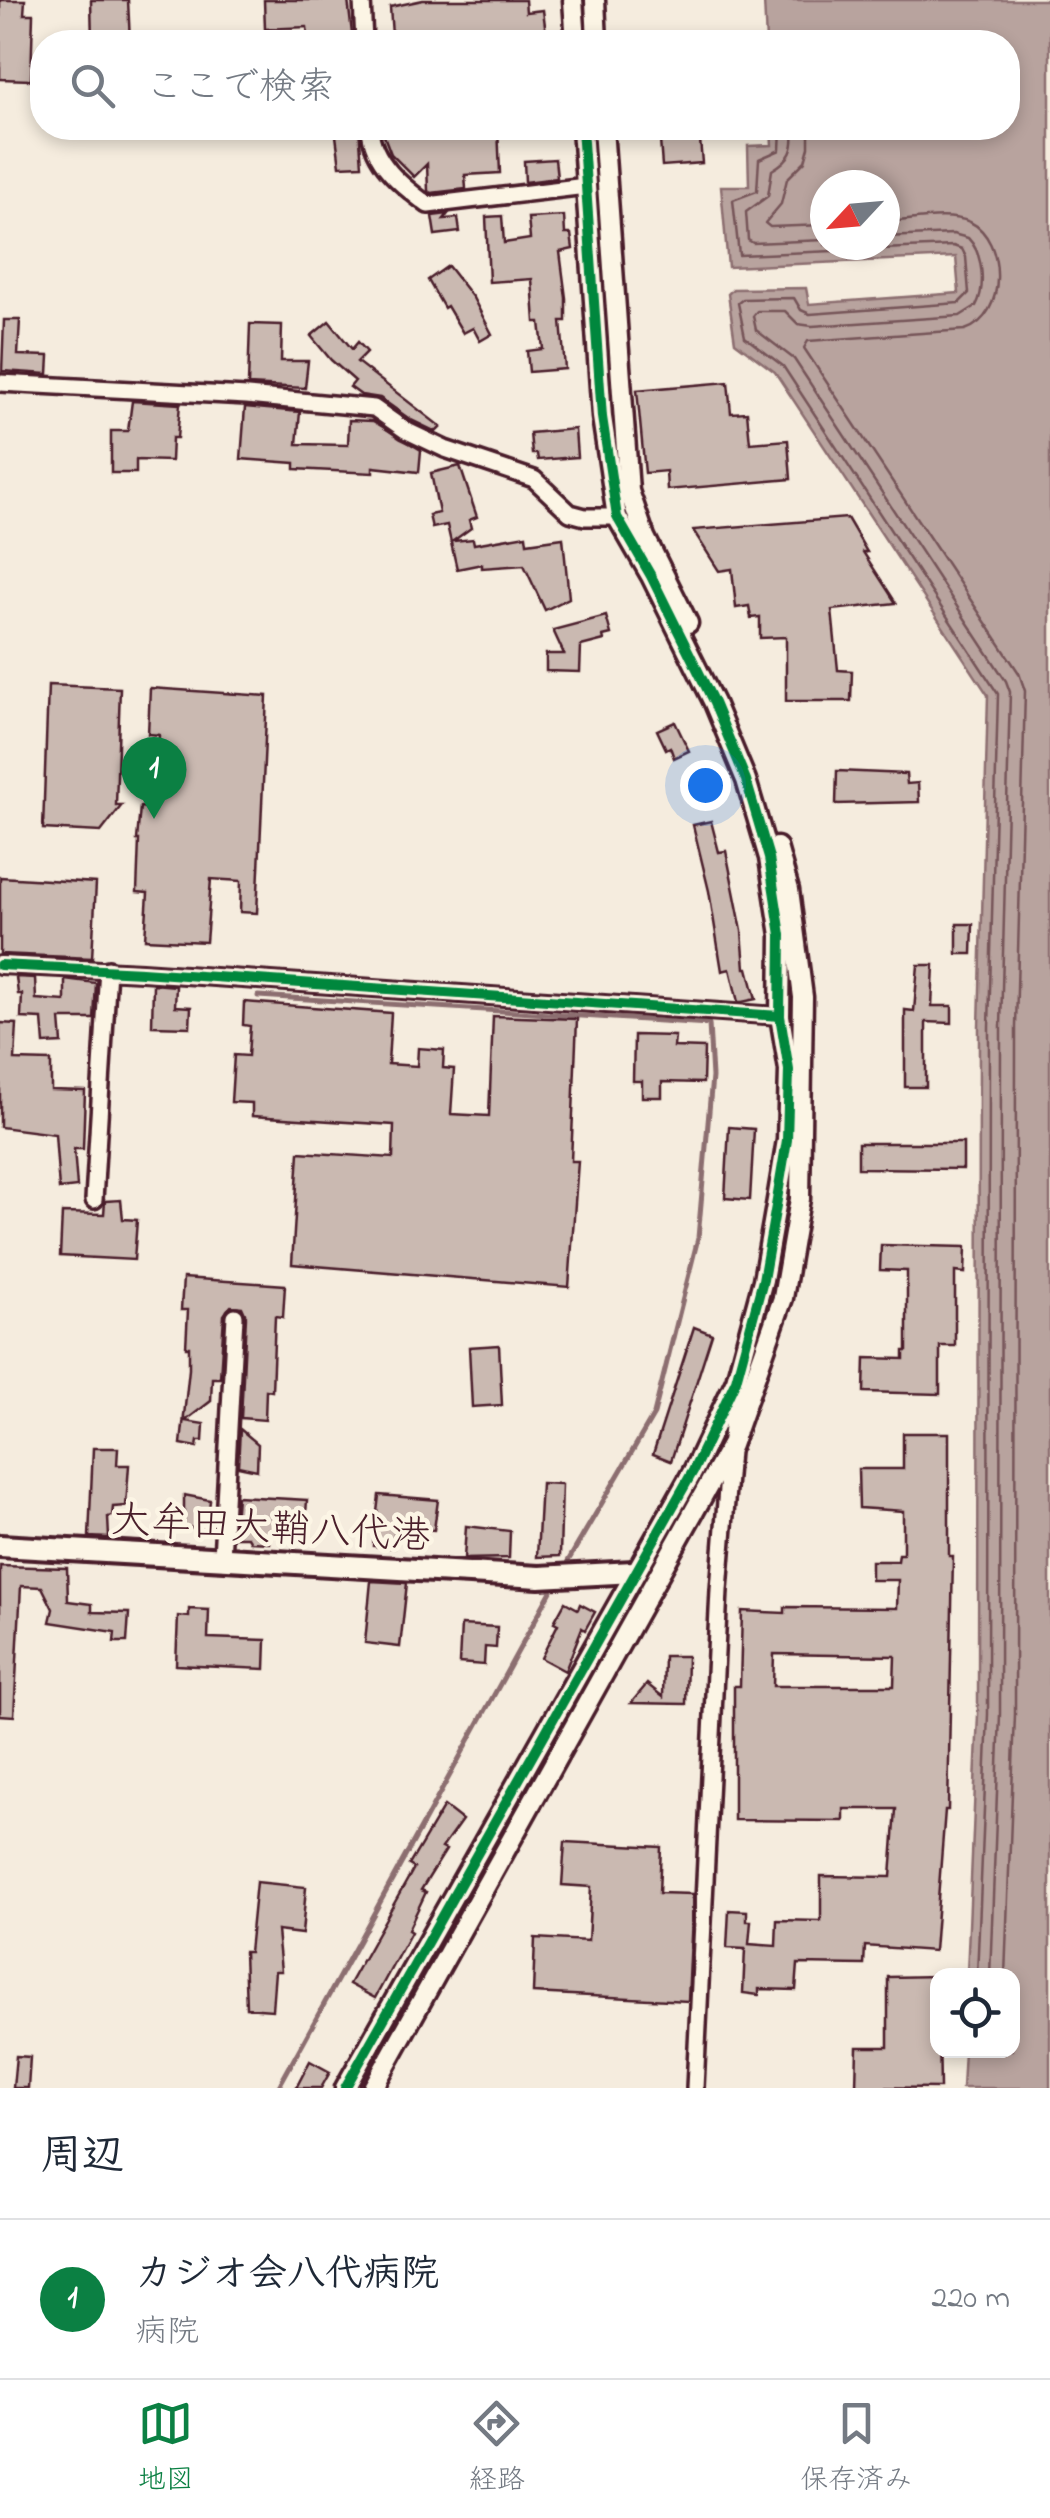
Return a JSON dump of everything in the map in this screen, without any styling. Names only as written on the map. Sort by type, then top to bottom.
[{"type":"main road","name":"大牟田大鞘八代港","points":[[0,1546],[539,1576],[634,1572]]},
{"type":"street","points":[[362,0],[363,30]]},
{"type":"street","points":[[573,0],[575,30]]},
{"type":"street","points":[[594,0],[596,30]]},
{"type":"street","points":[[373,140],[379,159],[428,205],[586,186]]},
{"type":"street","points":[[583,140],[602,417],[617,517],[706,687],[746,780],[769,858],[781,936],[780,1016],[789,1070],[786,1140],[763,1280],[736,1380],[730,1444],[719,1590],[696,2088]]},
{"type":"street","points":[[373,2088],[730,1444],[784,1298],[800,1200],[804,997],[789,890],[764,799],[719,689],[645,538],[629,491],[604,140]]},
{"type":"street","points":[[0,383],[285,399],[374,408],[405,430],[445,449],[534,480],[570,514],[617,517]]},
{"type":"street","points":[[0,965],[780,1016]]},
{"type":"street","points":[[94,1200],[108,970]]},
{"type":"street","points":[[222,1558],[235,1316]]},
{"type":"street","points":[[344,2088],[692,1471],[736,1380]]},
{"type":"water","points":[[764,0],[1050,0],[1050,2088],[962,2088],[964,2058],[1020,2058],[1020,1968],[967,1968],[978,1714],[979,1027],[988,695],[775,372],[735,342],[728,294],[733,289],[806,288],[809,304],[959,293],[956,257],[900,259],[900,170],[810,170],[810,260],[888,260],[728,267],[721,186],[749,186],[748,146],[772,145],[772,140],[1020,140],[1020,30],[765,30]]},
{"type":"building","points":[[0,0],[25,0],[24,14],[33,14],[30,80],[0,79]]},
{"type":"building","points":[[91,0],[128,0],[129,30],[92,30]]},
{"type":"building","points":[[264,0],[348,0],[352,30],[265,29]]},
{"type":"building","points":[[423,0],[525,0],[526,12],[543,10],[546,30],[392,30],[390,7]]},
{"type":"building","points":[[337,140],[360,140],[362,165],[340,166]]},
{"type":"building","points":[[386,140],[499,140],[500,173],[465,175],[466,189],[431,193],[427,164],[414,177],[391,154]]},
{"type":"building","points":[[660,140],[700,140],[702,163],[662,166]]},
{"type":"building","points":[[555,159],[557,178],[525,182],[524,161]]},
{"type":"building","points":[[448,214],[444,219],[458,218],[460,232],[435,235],[432,216]]},
{"type":"building","points":[[502,216],[504,243],[530,239],[528,218],[564,216],[565,234],[571,234],[573,249],[560,252],[566,298],[566,321],[561,321],[565,369],[529,372],[527,351],[543,349],[540,322],[535,322],[532,279],[489,282],[486,217]]},
{"type":"building","points":[[448,266],[473,298],[492,334],[480,341],[473,328],[463,333],[428,280]]},
{"type":"building","points":[[4,320],[20,320],[18,355],[49,356],[48,374],[2,371]]},
{"type":"building","points":[[329,321],[352,349],[358,342],[367,352],[357,362],[441,427],[436,432],[380,398],[361,395],[350,387],[355,381],[311,336]]},
{"type":"building","points":[[250,324],[282,325],[281,361],[308,361],[305,388],[248,385]]},
{"type":"building","points":[[728,382],[731,413],[747,412],[750,443],[788,440],[791,479],[667,490],[666,471],[645,473],[637,390]]},
{"type":"building","points":[[132,401],[180,404],[171,461],[136,460],[136,473],[111,473],[111,431],[128,431]]},
{"type":"building","points":[[245,407],[300,412],[297,444],[348,445],[349,420],[373,421],[421,450],[419,472],[373,467],[373,473],[295,469],[295,463],[241,459]]},
{"type":"building","points":[[575,429],[577,457],[538,460],[537,454],[532,454],[530,433]]},
{"type":"building","points":[[460,466],[477,517],[469,520],[471,528],[453,541],[473,539],[474,544],[526,535],[527,543],[563,538],[569,598],[545,610],[524,565],[482,568],[482,564],[457,569],[447,525],[432,528],[429,515],[439,513],[431,473]]},
{"type":"building","points":[[847,518],[867,552],[863,552],[896,603],[832,610],[838,670],[852,671],[851,701],[786,701],[786,637],[760,638],[760,617],[751,618],[749,606],[736,608],[732,569],[719,571],[693,530]]},
{"type":"building","points":[[606,616],[611,634],[581,646],[580,672],[546,671],[546,654],[564,654],[553,630]]},
{"type":"building","points":[[48,685],[120,688],[116,805],[122,805],[101,832],[43,829]]},
{"type":"building","points":[[150,688],[267,696],[257,913],[240,912],[241,881],[211,879],[206,942],[145,939],[148,893],[137,892],[137,840],[140,807],[154,809],[159,735],[148,734]]},
{"type":"building","points":[[675,722],[689,751],[674,758],[657,730]]},
{"type":"building","points":[[837,771],[906,774],[907,784],[918,783],[919,802],[836,804]]},
{"type":"building","points":[[711,821],[719,852],[726,851],[745,968],[756,999],[742,1002],[738,1002],[730,969],[722,971],[693,825]]},
{"type":"building","points":[[0,877],[96,883],[92,958],[0,954]]},
{"type":"building","points":[[957,924],[973,924],[972,954],[957,954]]},
{"type":"building","points":[[918,965],[934,965],[932,1006],[952,1006],[952,1023],[926,1022],[926,1087],[905,1087],[905,1010],[914,1011]]},
{"type":"building","points":[[16,977],[35,978],[36,999],[65,1001],[65,979],[96,983],[94,1019],[60,1019],[62,1043],[44,1044],[42,1019],[21,1018],[22,994],[18,994]]},
{"type":"building","points":[[153,984],[176,986],[175,1006],[191,1007],[190,1027],[152,1026]]},
{"type":"building","points":[[244,1002],[391,1013],[388,1064],[417,1066],[418,1048],[444,1050],[443,1068],[454,1069],[451,1114],[489,1116],[493,1016],[577,1019],[571,1161],[578,1161],[569,1287],[292,1264],[299,1152],[393,1158],[394,1125],[252,1116],[252,1103],[231,1102],[234,1055],[248,1056],[250,1026],[243,1025]]},
{"type":"building","points":[[0,1023],[17,1024],[15,1060],[51,1061],[51,1090],[85,1091],[83,1149],[74,1149],[77,1187],[59,1189],[55,1134],[0,1127]]},
{"type":"building","points":[[634,1035],[675,1036],[674,1047],[704,1048],[703,1083],[662,1082],[662,1097],[642,1097],[642,1081],[633,1081]]},
{"type":"building","points":[[729,1127],[754,1129],[750,1200],[725,1198]]},
{"type":"building","points":[[858,1143],[963,1143],[963,1169],[858,1168]]},
{"type":"building","points":[[121,1200],[123,1219],[137,1220],[134,1260],[60,1256],[62,1213],[104,1214],[105,1201]]},
{"type":"building","points":[[881,1245],[966,1247],[965,1273],[955,1272],[955,1346],[940,1346],[940,1394],[864,1392],[865,1358],[904,1359],[907,1351],[907,1271],[880,1270]]},
{"type":"building","points":[[183,1278],[285,1285],[283,1317],[275,1316],[272,1391],[266,1390],[265,1420],[241,1418],[246,1316],[242,1307],[231,1306],[224,1315],[220,1378],[212,1378],[211,1401],[185,1421],[204,1424],[203,1441],[198,1441],[197,1447],[181,1444],[189,1369],[188,1310],[181,1310]]},
{"type":"building","points":[[694,1327],[712,1334],[671,1461],[653,1454]]},
{"type":"building","points":[[499,1345],[502,1405],[472,1407],[469,1347]]},
{"type":"building","points":[[240,1429],[258,1444],[257,1470],[238,1466]]},
{"type":"building","points":[[903,1433],[949,1433],[949,1556],[953,1556],[948,1810],[934,1951],[865,1946],[864,1965],[798,1964],[796,1990],[759,1989],[759,1995],[743,1993],[745,1949],[727,1948],[729,1910],[747,1911],[747,1921],[751,1921],[749,1944],[776,1946],[777,1920],[821,1921],[821,1876],[891,1877],[896,1809],[844,1809],[844,1821],[734,1820],[734,1686],[740,1686],[742,1611],[785,1613],[785,1607],[897,1608],[898,1580],[871,1580],[871,1561],[898,1561],[899,1554],[903,1554],[903,1511],[859,1508],[858,1469],[903,1469]],"holes":[[[774,1654],[895,1656],[894,1686],[773,1686]]]},
{"type":"building","points":[[93,1448],[118,1448],[117,1465],[129,1465],[126,1506],[113,1507],[112,1516],[108,1517],[109,1538],[89,1537]]},
{"type":"building","points":[[541,1483],[562,1484],[560,1556],[537,1557]]},
{"type":"building","points":[[184,1495],[210,1500],[207,1529],[184,1527]]},
{"type":"building","points":[[379,1495],[438,1500],[434,1530],[395,1527],[394,1548],[373,1546]]},
{"type":"building","points":[[237,1496],[307,1500],[306,1514],[300,1513],[299,1531],[269,1529],[269,1543],[251,1542],[248,1537],[234,1537]]},
{"type":"building","points":[[466,1526],[510,1531],[509,1558],[464,1559]]},
{"type":"building","points":[[0,1566],[67,1568],[68,1601],[92,1604],[92,1612],[129,1613],[127,1642],[114,1642],[115,1632],[50,1622],[53,1609],[42,1587],[21,1586],[14,1716],[0,1715]]},
{"type":"building","points":[[371,1581],[407,1583],[400,1647],[365,1643]]},
{"type":"building","points":[[565,1602],[595,1612],[585,1630],[582,1628],[565,1671],[541,1658]]},
{"type":"building","points":[[189,1609],[209,1610],[208,1638],[266,1640],[265,1669],[176,1665],[178,1616],[189,1617]]},
{"type":"building","points":[[461,1625],[497,1627],[496,1648],[485,1647],[484,1665],[459,1663]]},
{"type":"building","points":[[664,1656],[687,1656],[686,1704],[631,1703],[647,1684],[663,1697]]},
{"type":"building","points":[[444,1806],[462,1820],[442,1848],[446,1850],[421,1890],[426,1892],[408,1930],[411,1932],[375,1998],[349,1984],[414,1868],[409,1865]]},
{"type":"building","points":[[565,1842],[661,1847],[659,1893],[693,1894],[688,2001],[533,1993],[535,1938],[588,1941],[591,1887],[562,1885]]},
{"type":"building","points":[[256,1882],[306,1887],[302,1934],[277,1931],[281,1971],[275,1971],[272,2010],[246,2008],[244,1952],[249,1952]]},
{"type":"building","points":[[930,1976],[930,2058],[939,2058],[940,2088],[856,2087],[857,2047],[888,2047],[888,1977]]},
{"type":"building","points":[[16,2056],[30,2057],[28,2088],[13,2088]]},
{"type":"building","points":[[310,2061],[330,2072],[321,2088],[296,2088]]},
{"type":"waterway","points":[[258,996],[709,1024],[712,1077],[698,1238],[654,1414],[564,1568]]},
{"type":"waterway","points":[[278,2088],[556,1582]]},
{"type":"cycle path","points":[[345,2088],[693,1471],[736,1380],[763,1280],[787,1140],[789,1070],[780,1016],[781,935],[769,858],[746,780],[714,703],[617,517],[602,417],[583,140]]},
{"type":"cycle path","points":[[0,965],[780,1016]]},
{"type":"place","name":"カジオ会八代病院","points":[[154,819]]}]
